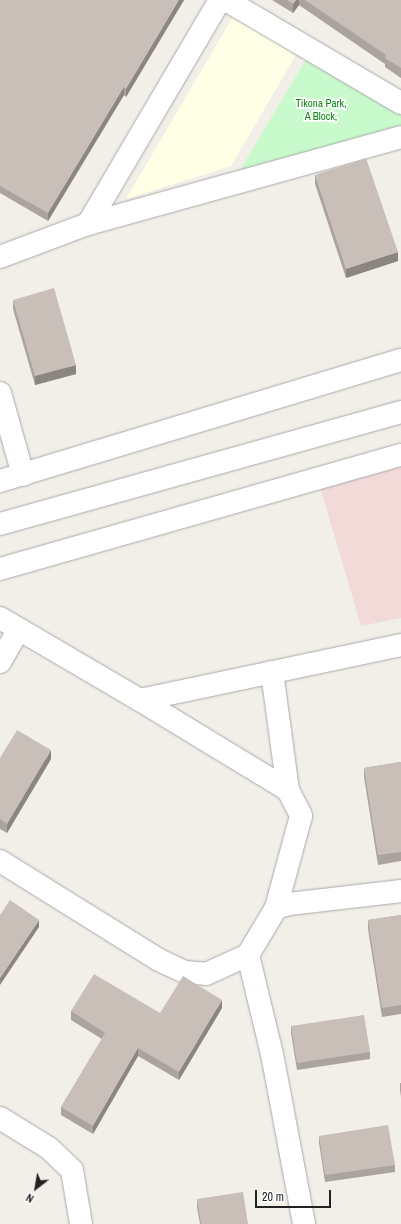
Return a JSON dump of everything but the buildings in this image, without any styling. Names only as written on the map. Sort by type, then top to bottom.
[{"type":"street","points":[[88,224],[220,0]]},
{"type":"street","points":[[226,0],[401,103]]},
{"type":"street","points":[[0,257],[88,224],[401,137]]},
{"type":"street","points":[[0,481],[401,360]]},
{"type":"street","points":[[0,393],[23,475]]},
{"type":"street","points":[[0,524],[401,412]]},
{"type":"street","points":[[0,569],[401,455]]},
{"type":"street","points":[[0,618],[140,700],[288,790]]},
{"type":"street","points":[[0,662],[19,629]]},
{"type":"street","points":[[140,700],[401,645]]},
{"type":"street","points":[[0,861],[159,960],[185,972],[206,974],[248,955],[276,908],[301,816],[288,790],[272,672]]},
{"type":"street","points":[[276,908],[289,904],[401,891]]},
{"type":"street","points":[[248,955],[272,1054],[304,1224]]},
{"type":"street","points":[[0,1118],[49,1148],[72,1170],[81,1224]]},
{"type":"shaded area","points":[[234,15],[296,55],[231,166],[126,199]]},
{"type":"shaded area","points":[[401,467],[401,618],[361,626],[320,487]]},
{"type":"green space","name":"Tikona Park, A Block,","points":[[307,58],[401,111],[401,130],[237,175]]}]
